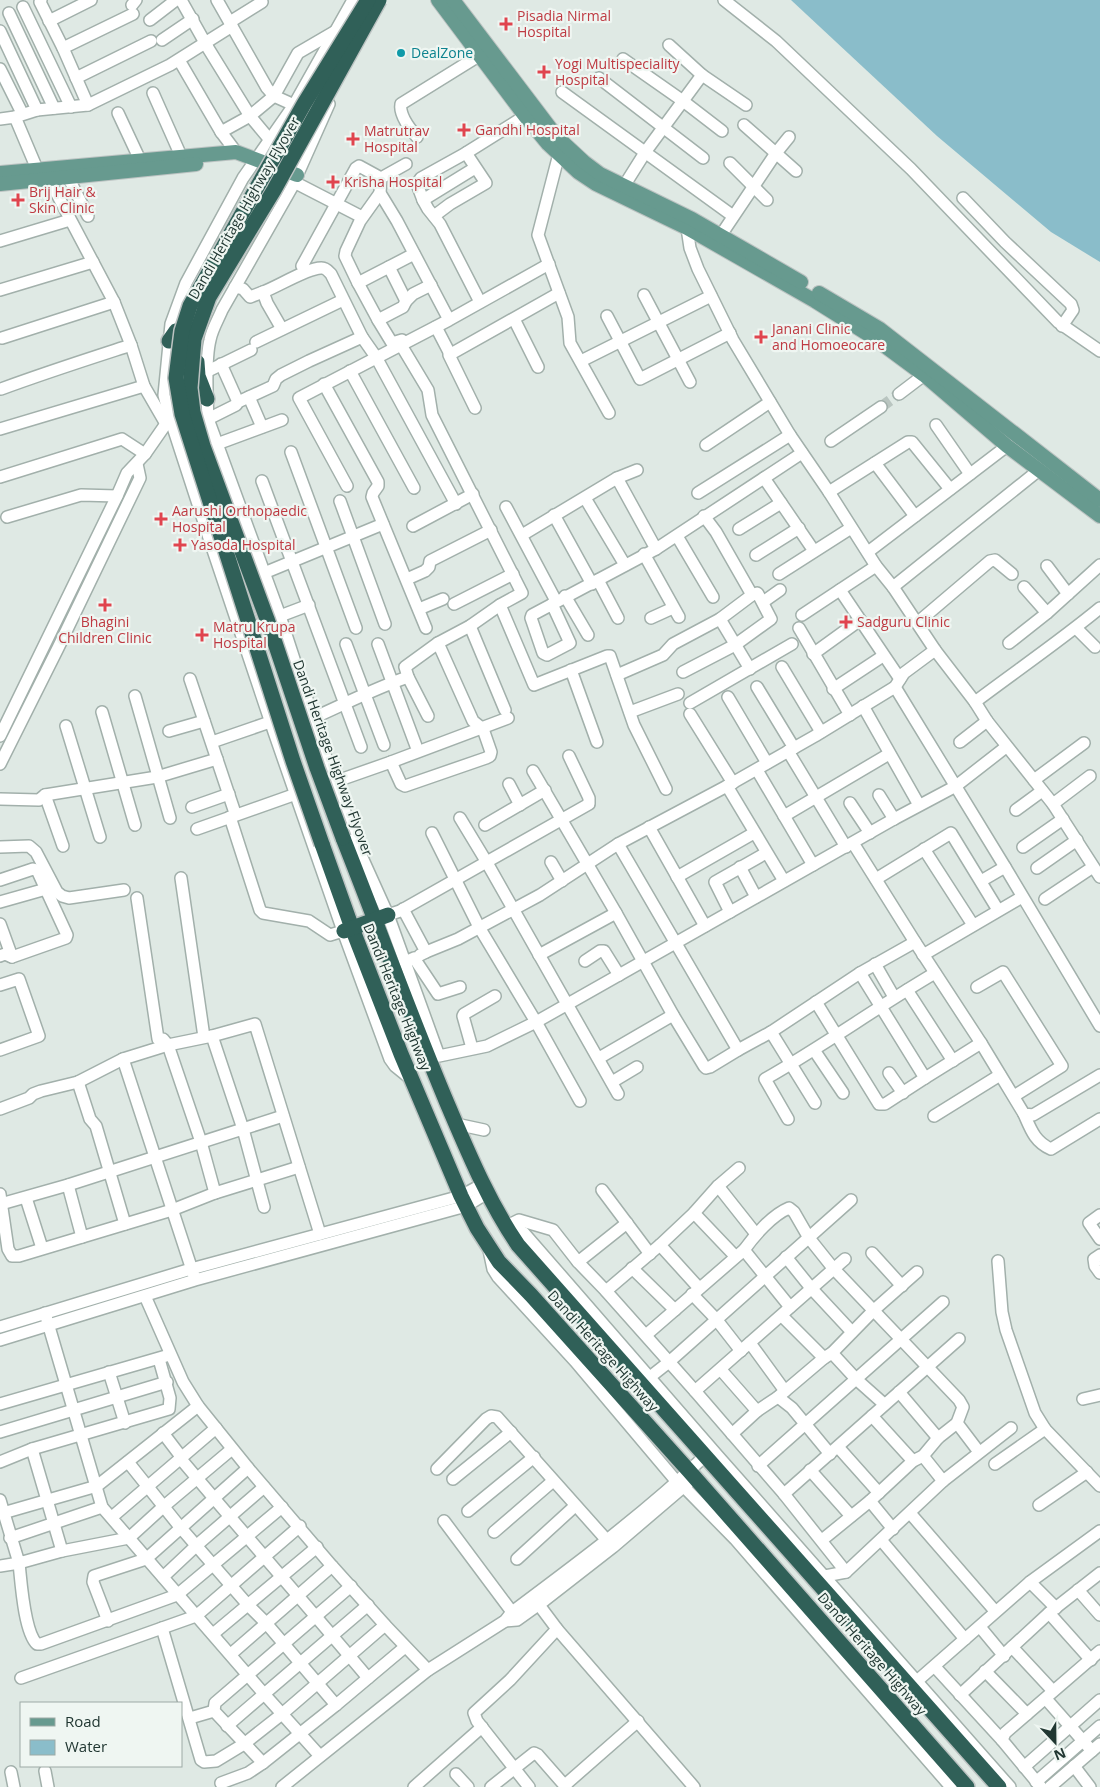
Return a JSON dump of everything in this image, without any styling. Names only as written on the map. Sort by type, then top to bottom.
[{"type":"highway","name":"Dandi Heritage Highway Flyover","points":[[330,865],[293,761],[184,423],[176,378],[182,331],[190,306],[275,144],[304,104],[368,0]]},
{"type":"highway","name":"Dandi Heritage Highway Flyover","points":[[356,870],[316,768],[267,619],[203,446],[193,412],[190,388],[194,339],[210,297],[293,158],[379,0]]},
{"type":"highway","points":[[172,336],[186,300],[260,166],[275,144]]},
{"type":"highway","points":[[207,399],[198,376],[202,366],[205,322],[288,182],[293,158]]},
{"type":"highway","points":[[326,884],[330,865]]},
{"type":"highway","name":"Dandi Heritage Highway","points":[[330,865],[347,930],[463,1201],[477,1228],[499,1262],[686,1479],[967,1787]]},
{"type":"highway","name":"Dandi Heritage Highway","points":[[356,870],[381,918],[436,1077],[454,1120],[485,1188],[518,1245],[998,1787]]},
{"type":"highway","points":[[347,930],[381,918]]},
{"type":"main road","points":[[438,0],[525,116],[562,149],[600,174],[689,224],[927,372],[1100,500]]},
{"type":"main road","points":[[454,0],[557,137],[562,149],[578,172],[596,184],[689,224],[720,235],[869,322],[927,372],[1007,446],[1100,516]]},
{"type":"main road","points":[[4,178],[37,168],[236,152],[257,158],[294,181]]},
{"type":"main road","points":[[4,178],[49,179],[257,158]]},
{"type":"street","points":[[40,0],[88,105]]},
{"type":"street","points":[[49,21],[91,0]]},
{"type":"street","points":[[150,20],[176,0]]},
{"type":"street","points":[[181,0],[250,116],[275,144]]},
{"type":"street","points":[[190,680],[229,794],[232,813],[260,910],[263,913],[309,921],[330,935],[347,930],[326,884],[270,722],[168,421],[164,395],[172,336],[170,324],[186,283],[243,178],[257,158],[275,144],[294,105],[352,0]]},
{"type":"street","points":[[343,300],[282,329],[221,364],[202,366],[211,336],[235,287],[294,181],[326,110],[388,0]]},
{"type":"street","points":[[724,0],[788,52],[911,169],[1062,326],[1100,351]]},
{"type":"street","points":[[219,1],[267,88],[274,96],[294,105]]},
{"type":"street","points":[[0,119],[37,110],[88,105],[179,60],[206,43],[262,2]]},
{"type":"street","points":[[63,48],[134,6]]},
{"type":"street","points":[[23,7],[71,107]]},
{"type":"street","points":[[9,13],[54,108]]},
{"type":"street","points":[[76,78],[156,40],[193,19]]},
{"type":"street","points":[[0,32],[37,110]]},
{"type":"street","points":[[221,132],[250,116],[274,96],[298,53],[334,32]]},
{"type":"street","points":[[669,46],[702,75],[746,105]]},
{"type":"street","points":[[417,137],[407,124],[400,108],[401,104],[480,55]]},
{"type":"street","points":[[623,59],[722,131]]},
{"type":"street","points":[[179,60],[221,132],[236,152]]},
{"type":"street","points":[[0,69],[37,168]]},
{"type":"street","points":[[624,186],[646,151],[702,75]]},
{"type":"street","points":[[599,78],[703,158]]},
{"type":"street","points":[[562,92],[646,151],[733,216]]},
{"type":"street","points":[[153,93],[182,156]]},
{"type":"street","points":[[118,113],[140,160]]},
{"type":"street","points":[[480,302],[440,224],[423,200],[417,184],[421,178],[466,153],[525,116]]},
{"type":"street","points":[[744,125],[796,171]]},
{"type":"street","points":[[720,235],[789,137]]},
{"type":"street","points":[[562,149],[538,235],[568,317],[570,343],[609,413]]},
{"type":"street","points":[[434,216],[486,183],[482,174],[475,168],[466,153]]},
{"type":"street","points":[[730,163],[767,200]]},
{"type":"street","points":[[381,178],[406,164]]},
{"type":"street","points":[[302,266],[356,168],[363,167],[381,178]]},
{"type":"street","points":[[423,200],[475,168]]},
{"type":"street","points":[[68,177],[88,216]]},
{"type":"street","points":[[381,178],[380,194],[361,219],[345,256],[389,342],[395,343],[462,308]]},
{"type":"street","points":[[49,179],[114,302],[131,345],[144,386],[168,421]]},
{"type":"street","points":[[294,181],[335,206],[361,219]]},
{"type":"street","points":[[380,194],[397,221],[447,316]]},
{"type":"street","points":[[964,198],[1005,242],[1071,304],[1073,310],[1062,326]]},
{"type":"street","points":[[0,241],[70,220]]},
{"type":"street","points":[[689,224],[690,248],[711,296],[730,333],[790,435],[876,566],[893,587],[935,650],[975,702],[1006,747],[1053,804],[1100,877]]},
{"type":"street","points":[[358,283],[414,254]]},
{"type":"street","points":[[0,290],[93,262]]},
{"type":"street","points":[[347,486],[299,399],[300,396],[436,327],[548,264]]},
{"type":"street","points":[[389,267],[406,301]]},
{"type":"street","points":[[235,287],[243,289],[250,297],[311,270],[324,268],[331,274],[362,337],[376,357],[456,504]]},
{"type":"street","points":[[378,320],[403,307],[413,294],[431,285]]},
{"type":"street","points":[[263,292],[282,329]]},
{"type":"street","points":[[450,354],[559,294]]},
{"type":"street","points":[[644,295],[690,382]]},
{"type":"street","points":[[581,361],[711,296]]},
{"type":"street","points":[[2,338],[114,302]]},
{"type":"street","points":[[607,316],[640,379],[730,333]]},
{"type":"street","points":[[514,319],[538,367]]},
{"type":"street","points":[[436,327],[450,354],[449,358],[475,408]]},
{"type":"street","points":[[208,420],[235,406],[238,402],[273,386],[276,379],[281,375],[362,337]]},
{"type":"street","points":[[1,389],[40,374],[131,345]]},
{"type":"street","points":[[401,345],[428,390],[432,415],[522,593],[500,604],[470,626],[438,643],[406,665],[408,677],[428,716]]},
{"type":"street","points":[[221,364],[238,402]]},
{"type":"street","points":[[350,371],[414,488]]},
{"type":"street","points":[[899,394],[927,372]]},
{"type":"street","points":[[324,384],[379,484],[372,495],[426,628]]},
{"type":"street","points":[[0,429],[144,386]]},
{"type":"street","points":[[249,397],[262,427]]},
{"type":"street","points":[[207,399],[208,420],[280,616],[381,918],[410,960],[438,994],[460,987]]},
{"type":"street","points":[[706,445],[770,402]]},
{"type":"street","points":[[831,441],[881,407]]},
{"type":"street","points":[[217,444],[282,420]]},
{"type":"street","points":[[0,736],[127,473],[145,454],[168,421]]},
{"type":"street","points":[[936,425],[970,474]]},
{"type":"street","points":[[698,493],[790,435]]},
{"type":"street","points":[[0,477],[122,439],[145,454]]},
{"type":"street","points":[[829,492],[908,442],[912,442],[950,489]]},
{"type":"street","points":[[868,552],[1007,446]]},
{"type":"street","points":[[291,452],[356,628]]},
{"type":"street","points":[[558,601],[656,549],[802,453]]},
{"type":"street","points":[[875,463],[915,516]]},
{"type":"street","points":[[0,764],[140,478],[137,464]]},
{"type":"street","points":[[522,535],[617,478],[637,470]]},
{"type":"street","points":[[893,587],[1039,470]]},
{"type":"street","points":[[617,478],[656,549]]},
{"type":"street","points":[[764,478],[814,551]]},
{"type":"street","points":[[262,482],[361,747]]},
{"type":"street","points":[[413,526],[473,494]]},
{"type":"street","points":[[7,517],[81,495],[117,496]]},
{"type":"street","points":[[585,498],[625,564]]},
{"type":"street","points":[[340,501],[385,624]]},
{"type":"street","points":[[739,529],[781,503]]},
{"type":"street","points":[[506,507],[558,601],[588,635]]},
{"type":"street","points":[[554,515],[618,618]]},
{"type":"street","points":[[704,516],[716,532],[752,595]]},
{"type":"street","points":[[264,572],[384,524]]},
{"type":"street","points":[[756,555],[799,528]]},
{"type":"street","points":[[779,574],[851,528]]},
{"type":"street","points":[[406,579],[429,568],[430,561],[491,530]]},
{"type":"street","points":[[677,536],[713,597]]},
{"type":"street","points":[[644,554],[676,612],[651,618]]},
{"type":"street","points":[[916,623],[990,561],[995,560],[1012,574]]},
{"type":"street","points":[[1009,644],[1047,613],[1100,565]]},
{"type":"street","points":[[802,615],[876,566]]},
{"type":"street","points":[[1047,566],[1068,594]]},
{"type":"street","points":[[419,609],[448,602],[513,574]]},
{"type":"street","points":[[1024,587],[1047,613]]},
{"type":"street","points":[[763,602],[780,590]]},
{"type":"street","points":[[840,590],[883,656],[956,786],[1100,1026]]},
{"type":"street","points":[[617,675],[663,655],[673,644],[720,619],[757,593],[771,619],[735,645],[683,672]]},
{"type":"street","points":[[500,604],[534,685],[609,655],[634,725],[666,789]]},
{"type":"street","points":[[280,616],[309,605]]},
{"type":"street","points":[[975,702],[1076,628],[1100,608]]},
{"type":"street","points":[[720,619],[750,669]]},
{"type":"street","points":[[813,654],[860,620]]},
{"type":"street","points":[[334,782],[483,729],[506,714],[470,626]]},
{"type":"street","points":[[799,628],[833,689],[850,715]]},
{"type":"street","points":[[1076,628],[1095,647]]},
{"type":"street","points":[[391,762],[401,784],[405,786],[490,756],[483,729],[473,721],[438,643]]},
{"type":"street","points":[[346,644],[384,745]]},
{"type":"street","points":[[378,644],[416,746]]},
{"type":"street","points":[[784,881],[754,833],[690,708],[792,644]]},
{"type":"street","points":[[410,960],[458,939],[514,909],[587,865],[614,844],[757,770],[864,706],[897,683],[904,673],[935,650]]},
{"type":"street","points":[[833,689],[883,656]]},
{"type":"street","points":[[782,667],[821,732]]},
{"type":"street","points":[[571,670],[597,742]]},
{"type":"street","points":[[313,718],[364,694],[408,677]]},
{"type":"street","points":[[757,687],[815,798],[876,879],[923,955],[982,1043],[1014,1096],[1037,1140],[1051,1149],[1098,1124]]},
{"type":"street","points":[[630,712],[678,694]]},
{"type":"street","points":[[19,695],[32,700]]},
{"type":"street","points":[[135,696],[170,818]]},
{"type":"street","points":[[728,697],[767,763]]},
{"type":"street","points":[[864,706],[919,805]]},
{"type":"street","points":[[102,712],[134,825]]},
{"type":"street","points":[[169,731],[204,721]]},
{"type":"street","points":[[960,742],[987,721]]},
{"type":"street","points":[[212,742],[270,722]]},
{"type":"street","points":[[66,726],[100,837]]},
{"type":"street","points":[[1034,780],[1084,743]]},
{"type":"street","points":[[410,960],[437,1054],[439,1056],[487,1046],[536,1022],[894,819],[956,786],[1006,747]]},
{"type":"street","points":[[784,816],[889,754]]},
{"type":"street","points":[[381,918],[403,909],[589,804],[590,800],[569,756]]},
{"type":"street","points":[[0,799],[39,800],[46,795],[157,777],[217,759]]},
{"type":"street","points":[[757,770],[813,865]]},
{"type":"street","points":[[533,771],[616,913],[642,962],[706,1068],[771,1032],[860,973],[915,942]]},
{"type":"street","points":[[1053,804],[1090,776]]},
{"type":"street","points":[[509,784],[520,805]]},
{"type":"street","points":[[485,825],[545,790]]},
{"type":"street","points":[[1016,810],[1042,791]]},
{"type":"street","points":[[192,807],[229,794]]},
{"type":"street","points":[[197,828],[232,813],[296,794]]},
{"type":"street","points":[[879,794],[894,819]]},
{"type":"street","points":[[46,795],[63,846]]},
{"type":"street","points":[[850,803],[870,833]]},
{"type":"street","points":[[460,818],[514,909],[618,1094]]},
{"type":"street","points":[[1023,847],[1063,819]]},
{"type":"street","points":[[649,827],[705,926]]},
{"type":"street","points":[[432,833],[479,927],[536,1022],[580,1101]]},
{"type":"street","points":[[677,877],[754,833]]},
{"type":"street","points":[[876,879],[951,833],[998,910]]},
{"type":"street","points":[[1036,868],[1077,840]]},
{"type":"street","points":[[614,844],[738,1050]]},
{"type":"street","points":[[0,847],[29,846],[36,852],[57,892],[62,896],[75,898],[124,890]]},
{"type":"street","points":[[924,849],[973,925]]},
{"type":"street","points":[[356,870],[360,852]]},
{"type":"street","points":[[730,912],[714,882],[766,853]]},
{"type":"street","points":[[551,862],[562,881]]},
{"type":"street","points":[[740,867],[756,897]]},
{"type":"street","points":[[981,881],[1005,867]]},
{"type":"street","points":[[1046,899],[1094,867]]},
{"type":"street","points":[[0,880],[35,869],[67,935],[66,938],[12,957],[5,954],[0,956]]},
{"type":"street","points":[[181,878],[208,1037],[243,1129],[264,1207]]},
{"type":"street","points":[[0,902],[46,889]]},
{"type":"street","points":[[923,955],[1022,897]]},
{"type":"street","points":[[137,898],[158,1038],[163,1039],[168,1045],[201,1142],[215,1194]]},
{"type":"street","points":[[403,909],[426,952]]},
{"type":"street","points":[[539,955],[616,913]]},
{"type":"street","points":[[0,924],[12,957]]},
{"type":"street","points":[[585,961],[600,951],[604,951],[619,975]]},
{"type":"street","points":[[875,964],[894,997]]},
{"type":"street","points":[[977,987],[1003,972],[1062,1066],[1014,1096]]},
{"type":"street","points":[[860,973],[925,1078]]},
{"type":"street","points":[[788,1119],[765,1079],[882,1007],[894,997],[936,973]]},
{"type":"street","points":[[0,984],[19,979],[39,1036],[0,1050]]},
{"type":"street","points":[[907,990],[953,1061]]},
{"type":"street","points":[[471,1049],[463,1016],[495,996]]},
{"type":"street","points":[[816,1002],[879,1104],[885,1104],[982,1043]]},
{"type":"street","points":[[599,1058],[673,1015]]},
{"type":"street","points":[[0,1108],[29,1098],[41,1091],[78,1082],[123,1059],[168,1045],[208,1037],[255,1024],[320,1234]]},
{"type":"street","points":[[771,1032],[815,1103]]},
{"type":"street","points":[[814,1050],[843,1093]]},
{"type":"street","points":[[123,1059],[193,1275]]},
{"type":"street","points":[[612,1082],[637,1067]]},
{"type":"street","points":[[889,1073],[903,1093]]},
{"type":"street","points":[[934,1116],[1000,1075]]},
{"type":"street","points":[[1024,1114],[1032,1115],[1100,1076]]},
{"type":"street","points":[[78,1082],[90,1118],[96,1126],[125,1224]]},
{"type":"street","points":[[283,1116],[68,1186],[26,1198],[1,1199],[8,1249],[12,1256],[19,1256],[172,1210],[299,1167]]},
{"type":"street","points":[[454,1120],[484,1130]]},
{"type":"street","points":[[606,1291],[660,1245],[694,1213],[718,1186],[739,1168]]},
{"type":"street","points":[[68,1186],[82,1236]]},
{"type":"street","points":[[718,1186],[756,1234]]},
{"type":"street","points":[[0,1327],[45,1313],[193,1275],[463,1201],[485,1188]]},
{"type":"street","points":[[602,1190],[650,1254]]},
{"type":"street","points":[[26,1198],[42,1248]]},
{"type":"street","points":[[650,1377],[851,1200]]},
{"type":"street","points":[[646,1335],[739,1253],[756,1234],[789,1208],[794,1212],[809,1238],[833,1268],[962,1403],[963,1407],[957,1423],[938,1438],[870,1501],[822,1540]]},
{"type":"street","points":[[694,1213],[765,1275],[790,1307]]},
{"type":"street","points":[[1100,1215],[1089,1222],[1100,1239]]},
{"type":"street","points":[[0,1340],[146,1296],[193,1275],[320,1234],[408,1216]]},
{"type":"street","points":[[507,1228],[516,1220],[550,1228],[784,1494],[846,1572]]},
{"type":"street","points":[[578,1262],[627,1223]]},
{"type":"street","points":[[507,1228],[524,1233],[1010,1787]]},
{"type":"street","points":[[660,1245],[741,1351]]},
{"type":"street","points":[[872,1253],[902,1286]]},
{"type":"street","points":[[1100,1255],[1094,1259],[1095,1266],[1100,1273]]},
{"type":"street","points":[[786,1257],[811,1288],[852,1332]]},
{"type":"street","points":[[695,1391],[845,1259]]},
{"type":"street","points":[[998,1261],[1002,1312],[1006,1330],[1035,1413],[1046,1429],[1100,1486]]},
{"type":"street","points":[[632,1268],[675,1310]]},
{"type":"street","points":[[732,1434],[757,1411],[828,1356],[874,1310],[917,1272]]},
{"type":"street","points":[[146,1296],[183,1382],[198,1406],[232,1449],[300,1526],[332,1566],[428,1670]]},
{"type":"street","points":[[758,1466],[943,1302]]},
{"type":"street","points":[[45,1313],[102,1507],[264,1695],[320,1756]]},
{"type":"street","points":[[782,1316],[884,1404]]},
{"type":"street","points":[[784,1494],[959,1339]]},
{"type":"street","points":[[750,1343],[781,1394],[806,1425],[879,1493]]},
{"type":"street","points":[[0,1404],[170,1354]]},
{"type":"street","points":[[0,1462],[32,1449],[169,1410],[171,1403],[167,1382],[159,1358]]},
{"type":"street","points":[[720,1370],[757,1411]]},
{"type":"street","points":[[109,1372],[125,1423]]},
{"type":"street","points":[[0,1432],[167,1382]]},
{"type":"street","points":[[899,1392],[938,1438]]},
{"type":"street","points":[[1083,1399],[1100,1394]]},
{"type":"street","points":[[3,1513],[97,1486],[198,1406]]},
{"type":"street","points":[[437,1469],[491,1416],[497,1416],[610,1544]]},
{"type":"street","points":[[872,1416],[943,1481]]},
{"type":"street","points":[[957,1423],[980,1452]]},
{"type":"street","points":[[112,1518],[216,1428]]},
{"type":"street","points":[[825,1576],[846,1572],[943,1481],[1011,1428]]},
{"type":"street","points":[[995,1464],[1046,1429]]},
{"type":"street","points":[[453,1480],[511,1432]]},
{"type":"street","points":[[163,1433],[196,1478],[368,1678]]},
{"type":"street","points":[[32,1449],[62,1551]]},
{"type":"street","points":[[0,1566],[62,1551],[129,1538],[196,1478],[232,1449]]},
{"type":"street","points":[[468,1510],[534,1457]]},
{"type":"street","points":[[444,1521],[508,1617],[517,1620],[538,1605],[610,1544],[708,1458]]},
{"type":"street","points":[[128,1462],[180,1527],[336,1705]]},
{"type":"street","points":[[108,1621],[92,1579],[97,1575],[146,1558],[248,1468]]},
{"type":"street","points":[[810,1470],[851,1516]]},
{"type":"street","points":[[1039,1505],[1087,1472]]},
{"type":"street","points":[[686,1479],[735,1539],[951,1787]]},
{"type":"street","points":[[494,1532],[553,1481]]},
{"type":"street","points":[[163,1577],[196,1545],[264,1487]]},
{"type":"street","points":[[0,1500],[10,1538],[19,1562],[27,1621],[32,1639],[37,1644],[108,1621],[177,1594],[282,1507]]},
{"type":"street","points":[[870,1501],[893,1529]]},
{"type":"street","points":[[517,1559],[575,1506]]},
{"type":"street","points":[[10,1538],[102,1507]]},
{"type":"street","points":[[910,1513],[995,1612]]},
{"type":"street","points":[[21,1678],[196,1616],[300,1526]]},
{"type":"street","points":[[917,1681],[1030,1582],[1100,1531]]},
{"type":"street","points":[[881,1540],[965,1639]]},
{"type":"street","points":[[282,1787],[428,1670],[508,1617],[610,1544]]},
{"type":"street","points":[[213,1634],[317,1547]]},
{"type":"street","points":[[230,1654],[332,1566]]},
{"type":"street","points":[[960,1695],[1052,1611],[1100,1573]]},
{"type":"street","points":[[1002,1740],[1004,1734],[1097,1655],[1052,1611],[1030,1582]]},
{"type":"street","points":[[263,1763],[214,1711],[214,1706],[218,1699],[351,1586]]},
{"type":"street","points":[[1078,1590],[1100,1615]]},
{"type":"street","points":[[227,1726],[368,1605]]},
{"type":"street","points":[[538,1605],[557,1630],[694,1787]]},
{"type":"street","points":[[162,1628],[201,1760],[204,1762],[216,1761],[244,1744],[282,1714],[385,1625]]},
{"type":"street","points":[[980,1627],[1008,1651],[1049,1695],[1084,1741],[1096,1747],[1050,1787]]},
{"type":"street","points":[[529,1787],[477,1721],[474,1713],[510,1680],[557,1630]]},
{"type":"street","points":[[221,1783],[248,1773],[263,1763],[405,1647]]},
{"type":"street","points":[[935,1667],[1002,1740],[1038,1785],[1100,1726]]},
{"type":"street","points":[[985,1671],[1028,1714]]},
{"type":"street","points":[[1024,1767],[1100,1700]]},
{"type":"street","points":[[190,1718],[214,1711]]},
{"type":"street","points":[[492,1787],[534,1753],[566,1786],[638,1721]]},
{"type":"street","points":[[414,1787],[482,1727]]},
{"type":"street","points":[[1074,1766],[1090,1787]]},
{"type":"street","points":[[45,1771],[48,1787]]},
{"type":"street","points":[[11,1772],[14,1787]]},
{"type":"street","points":[[456,1774],[468,1787]]},
{"type":"water","points":[[791,0],[1100,0],[1100,262],[1051,232],[937,136]]},
{"type":"tunnel","points":[[881,407],[899,394]]},
{"type":"place","name":"Pisadia Nirmal Hospital","points":[[506,24]]},
{"type":"place","name":"DealZone","points":[[401,53]]},
{"type":"place","name":"Yogi Multispeciality Hospital","points":[[544,72]]},
{"type":"place","name":"Gandhi Hospital","points":[[464,130]]},
{"type":"place","name":"Matrutrav Hospital","points":[[353,139]]},
{"type":"place","name":"Krisha Hospital","points":[[333,182]]},
{"type":"place","name":"Brij Hair & Skin Clinic","points":[[18,200]]},
{"type":"place","name":"Janani Clinic and Homoeocare","points":[[761,337]]},
{"type":"place","name":"Aarushi Orthopaedic Hospital","points":[[161,519]]},
{"type":"place","name":"Yasoda Hospital","points":[[180,545]]},
{"type":"place","name":"Bhagini Children Clinic","points":[[105,605]]},
{"type":"place","name":"Sadguru Clinic","points":[[846,622]]},
{"type":"place","name":"Matru Krupa Hospital","points":[[202,635]]}]
